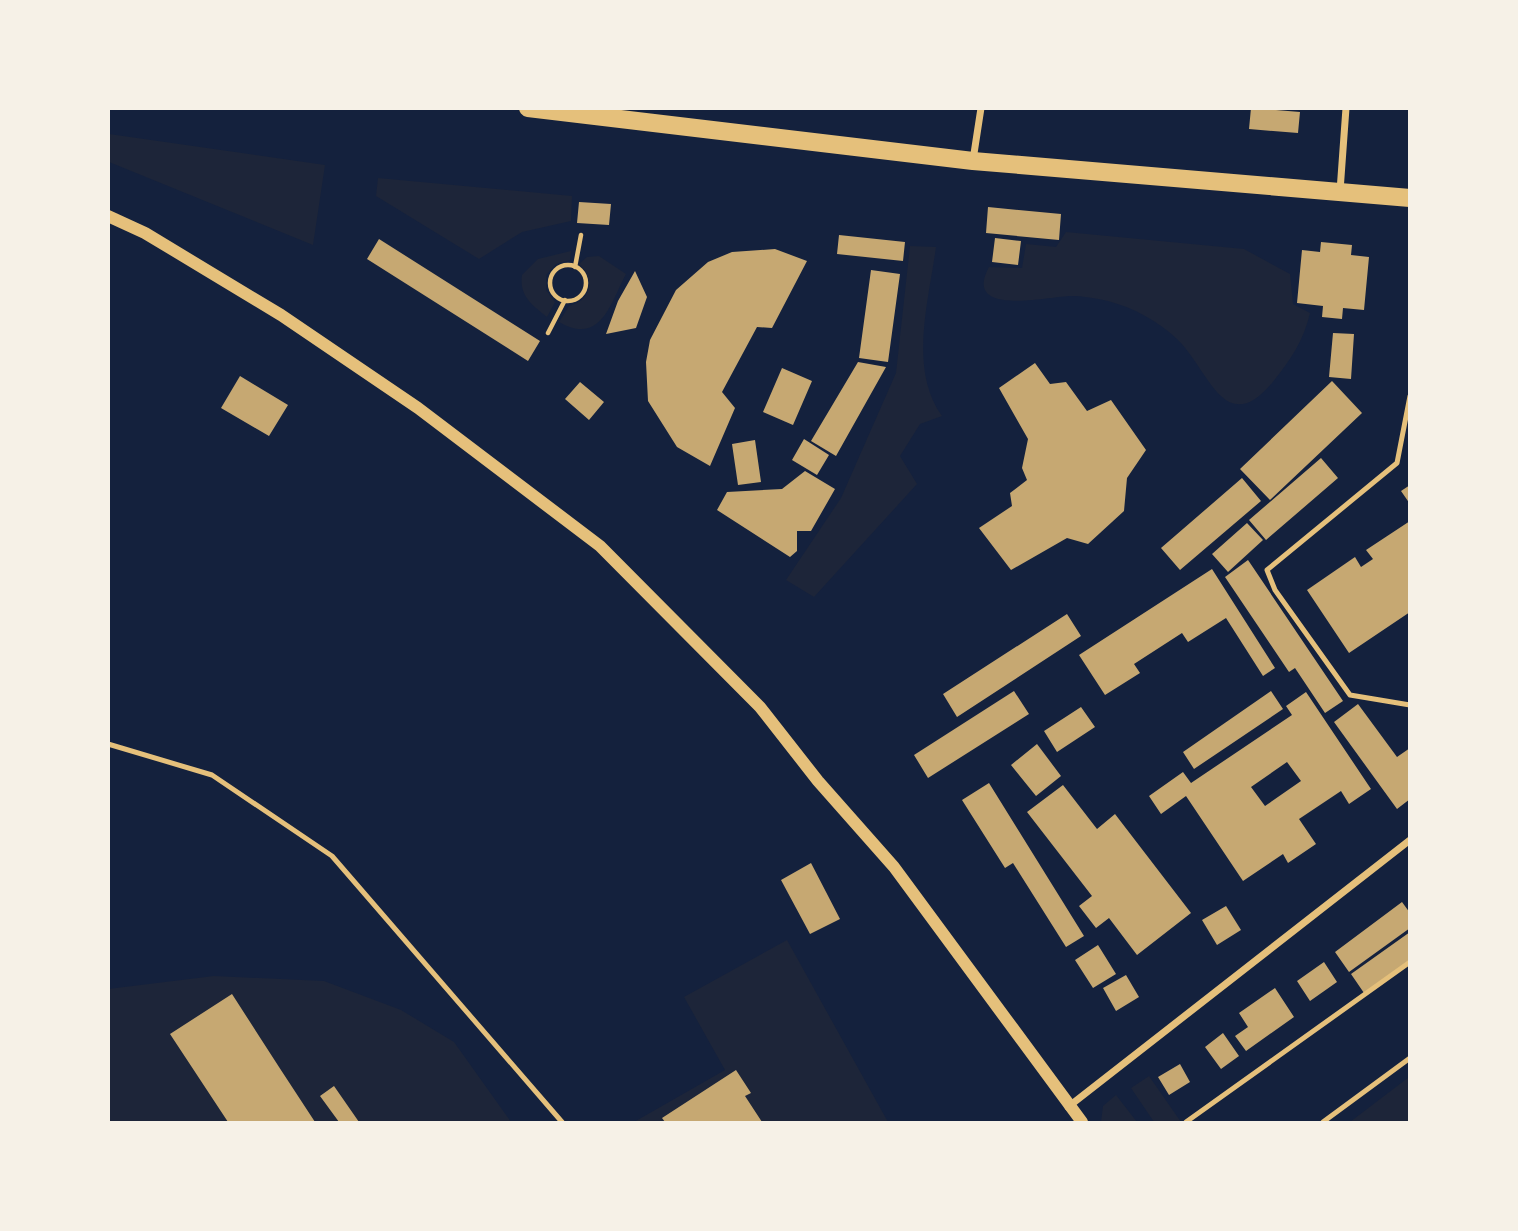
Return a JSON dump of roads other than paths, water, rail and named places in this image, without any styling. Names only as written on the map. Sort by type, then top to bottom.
[{"type":"main road","points":[[528,108],[973,161],[1409,198]]},
{"type":"street","points":[[973,161],[981,108]]},
{"type":"street","points":[[1340,191],[1346,108]]},
{"type":"street","points":[[108,216],[145,233],[281,315],[418,408],[600,546],[760,707],[818,781],[894,867],[1068,1107],[1082,1122]]},
{"type":"street","points":[[1068,1107],[1409,840]]},
{"type":"lane","points":[[1409,396],[1397,463],[1267,570],[1275,590],[1350,695],[1409,705]]},
{"type":"lane","points":[[108,744],[212,775],[332,856],[562,1122]]},
{"type":"lane","points":[[1186,1122],[1409,962]]},
{"type":"lane","points":[[1323,1122],[1409,1058]]}]
